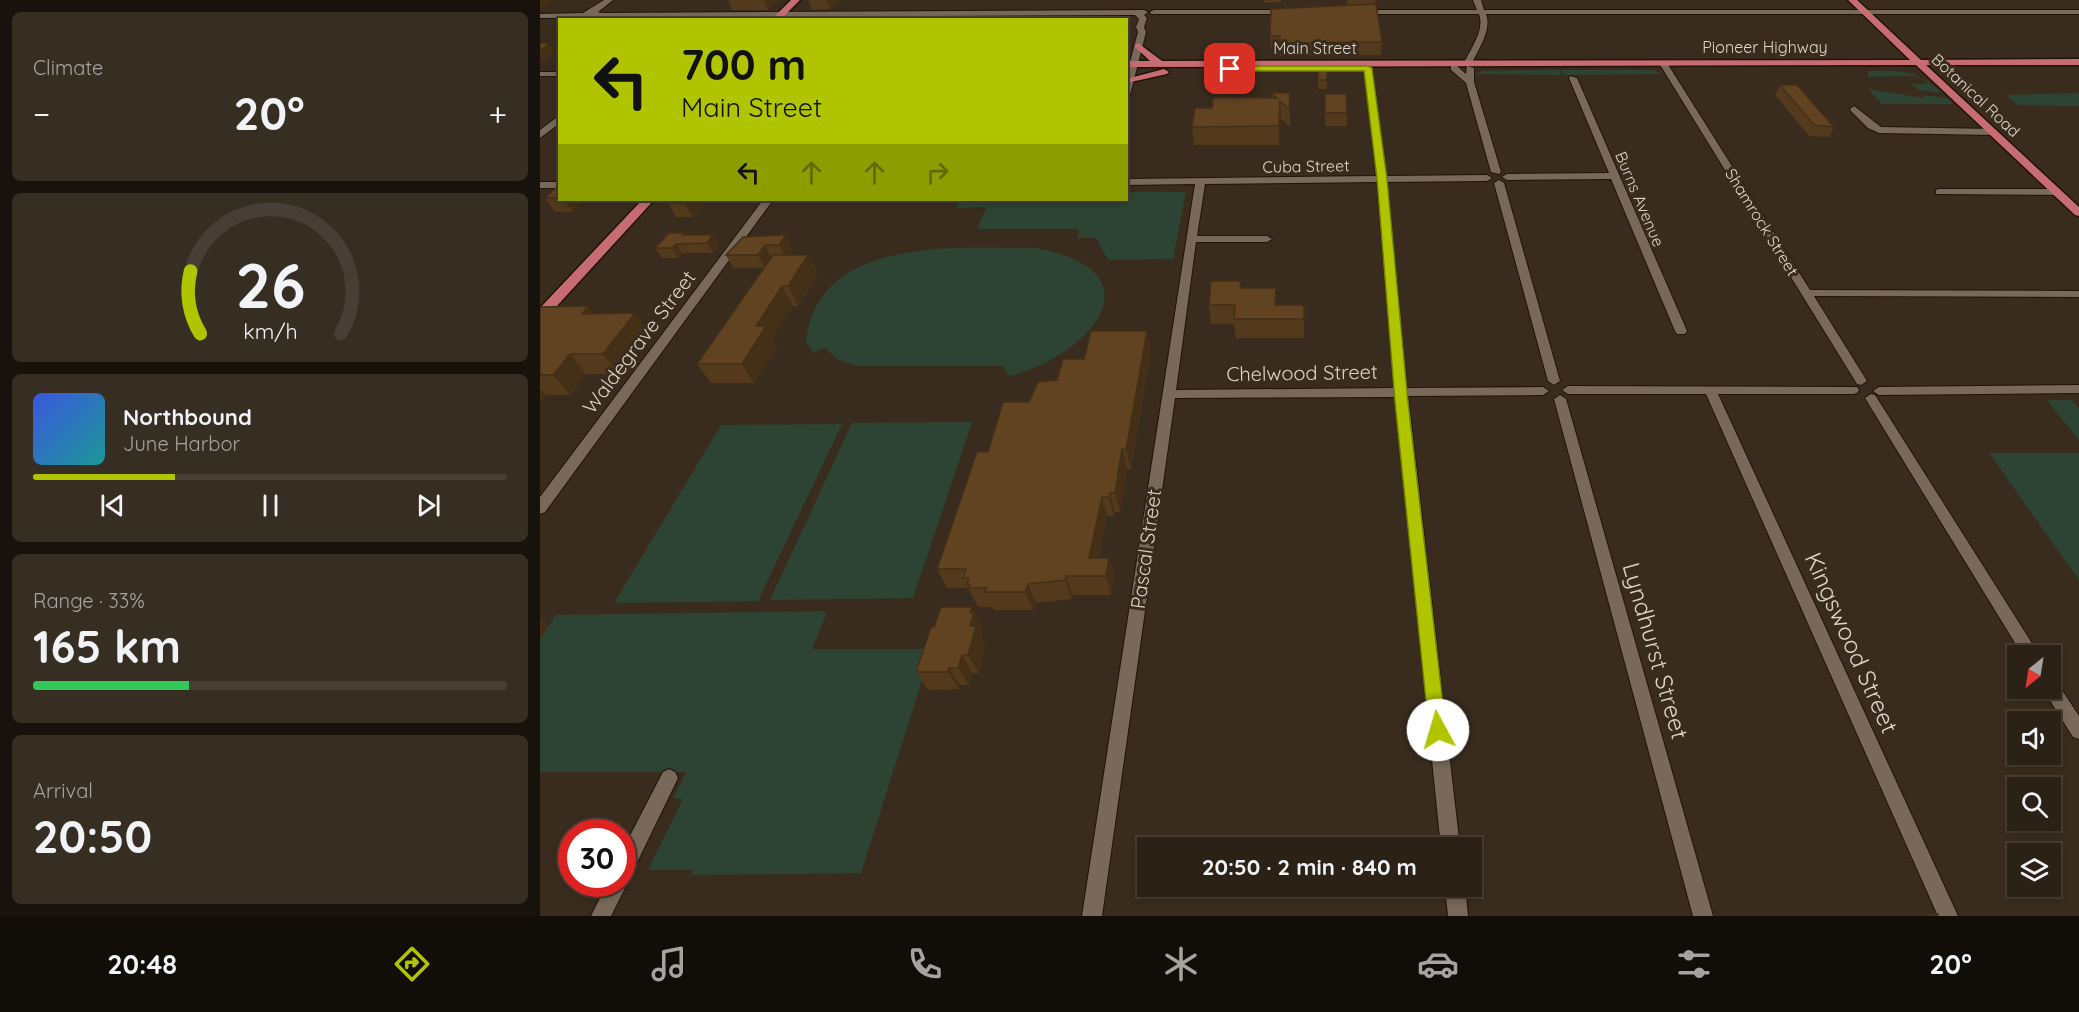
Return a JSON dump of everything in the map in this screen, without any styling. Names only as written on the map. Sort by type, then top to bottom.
[{"type":"main road","points":[[776,17],[776,10],[786,0]]},
{"type":"main road","points":[[776,17],[796,0]]},
{"type":"main road","name":"Botanical Road","points":[[1852,0],[2079,213]]},
{"type":"main road","points":[[1129,65],[1137,50],[1146,51],[1152,60],[1159,63]]},
{"type":"main road","name":"Pioneer Highway","points":[[1664,65],[2034,65],[2061,62]]},
{"type":"main road","name":"Pioneer Highway","points":[[1469,66],[1499,63],[1664,65],[2079,62]]},
{"type":"main road","name":"Main Street","points":[[1129,65],[1405,63],[1469,66]]},
{"type":"main road","name":"Main Street","points":[[1129,65],[1188,69],[1454,68],[1469,66]]},
{"type":"main road","name":"Pioneer Highway","points":[[1469,66],[1529,68],[1577,65]]},
{"type":"main road","points":[[1901,66],[1938,79],[1938,72],[1945,70],[2034,65]]},
{"type":"main road","points":[[1131,79],[1151,73],[1188,69]]},
{"type":"main road","points":[[540,316],[647,201]]},
{"type":"main road","points":[[540,326],[548,317],[555,301]]},
{"type":"street","points":[[595,14],[609,0]]},
{"type":"street","points":[[897,16],[907,0]]},
{"type":"street","points":[[1006,15],[1015,0]]},
{"type":"street","points":[[1477,0],[1485,21],[1478,48],[1469,66],[1470,82],[1554,381]]},
{"type":"street","points":[[1562,0],[1567,12]]},
{"type":"street","points":[[1670,0],[1677,11]]},
{"type":"street","points":[[1151,1],[1160,10],[1170,14]]},
{"type":"street","points":[[1137,50],[1151,1]]},
{"type":"street","points":[[1626,3],[1631,11]]},
{"type":"street","points":[[1347,14],[1631,11],[2079,12]]},
{"type":"street","points":[[540,16],[595,14],[776,17],[1299,14]]},
{"type":"street","points":[[1121,14],[1134,20],[1141,30]]},
{"type":"street","points":[[1478,48],[1482,58],[1499,63]]},
{"type":"street","points":[[1128,89],[1131,79],[1129,65]]},
{"type":"street","name":"Shamrock Street","points":[[1664,65],[1806,293],[1857,386]]},
{"type":"street","points":[[1368,68],[1382,179],[1401,392],[1450,837]]},
{"type":"street","points":[[1454,68],[1470,82]]},
{"type":"street","points":[[540,74],[558,74]]},
{"type":"street","name":"Burns Avenue","points":[[1573,78],[1681,331]]},
{"type":"street","points":[[1854,109],[1871,126],[1879,130],[1994,132]]},
{"type":"street","points":[[540,135],[558,120]]},
{"type":"street","name":"Cuba Street","points":[[1128,182],[1614,176]]},
{"type":"street","name":"Pascal Street","points":[[1092,916],[1200,182]]},
{"type":"street","points":[[540,185],[558,185]]},
{"type":"street","points":[[1939,192],[2057,192]]},
{"type":"street","name":"Waldegrave Street","points":[[540,508],[767,201]]},
{"type":"street","points":[[1192,239],[1267,239]]},
{"type":"street","points":[[1806,293],[2079,294]]},
{"type":"street","points":[[1564,394],[1566,386],[1554,381],[1544,386],[1543,390],[1546,395],[1857,386],[1862,396],[2079,389]]},
{"type":"street","name":"Chelwood Street","points":[[1169,394],[1543,390]]},
{"type":"street","name":"Kingswood Street","points":[[1710,390],[1948,916]]},
{"type":"street","name":"Lyndhurst Street","points":[[1564,394],[1703,916]]},
{"type":"street","points":[[1875,395],[2025,645]]},
{"type":"street","points":[[2058,699],[2079,731]]},
{"type":"street","points":[[636,844],[669,778]]},
{"type":"street","points":[[601,916],[610,897]]},
{"type":"street","points":[[1456,897],[1458,916]]},
{"type":"green space","points":[[1559,70],[1561,75],[1475,74],[1483,71]]},
{"type":"green space","points":[[1561,70],[1652,70],[1663,74],[1564,75]]},
{"type":"green space","points":[[1869,71],[1908,73],[1921,78],[1912,76],[1868,77]]},
{"type":"green space","points":[[1922,78],[1942,93],[1919,90],[1911,84],[1928,84]]},
{"type":"green space","points":[[1868,89],[1924,98],[1924,95],[1947,98],[1953,104],[1882,104]]},
{"type":"green space","points":[[2079,93],[2079,106],[2018,105],[2006,95]]},
{"type":"green space","points":[[1128,192],[1186,192],[1173,259],[1108,260],[1096,238],[1078,238],[1079,229],[977,229],[987,207],[956,208],[960,201],[1128,201]]},
{"type":"green space","points":[[1035,248],[1074,259],[1096,274],[1104,293],[1101,313],[1087,333],[1066,351],[1039,366],[1009,376],[1003,366],[857,366],[837,359],[825,348],[813,353],[806,341],[816,307],[836,282],[863,265],[896,255],[932,249]]},
{"type":"green space","points":[[2047,400],[2072,400],[2079,409],[2079,440]]},
{"type":"green space","points":[[972,422],[913,598],[770,600],[852,423]]},
{"type":"green space","points":[[842,424],[758,601],[614,603],[721,425]]},
{"type":"green space","points":[[1989,453],[2079,453],[2079,580]]},
{"type":"green space","points":[[824,611],[826,615],[812,649],[932,649],[861,873],[692,875],[693,870],[648,870],[683,799],[673,798],[686,772],[540,772],[540,639],[556,615]]},
{"type":"building","points":[[1376,4],[1382,42],[1280,43],[1280,36],[1270,36],[1271,9]]},
{"type":"building","points":[[540,43],[550,43],[540,51]]},
{"type":"building","points":[[1318,70],[1327,70],[1327,80],[1318,80]]},
{"type":"building","points":[[1780,85],[1797,85],[1834,127],[1814,125]]},
{"type":"building","points":[[1271,93],[1290,93],[1289,109],[1280,101],[1279,126],[1192,127],[1195,108],[1212,108],[1213,97],[1277,98]]},
{"type":"building","points":[[1325,94],[1346,94],[1347,113],[1325,113]]},
{"type":"building","points":[[558,186],[558,198],[545,198]]},
{"type":"building","points":[[670,201],[686,201],[684,203],[668,203]]},
{"type":"building","points":[[669,233],[713,235],[707,243],[676,244],[672,248],[655,248]]},
{"type":"building","points":[[786,235],[779,245],[765,245],[758,255],[726,255],[743,237]]},
{"type":"building","points":[[773,255],[808,255],[788,286],[782,286],[756,326],[766,326],[742,364],[697,364]]},
{"type":"building","points":[[1211,281],[1241,281],[1240,288],[1276,288],[1275,305],[1304,305],[1304,319],[1234,319],[1235,305],[1209,305]]},
{"type":"building","points":[[588,306],[582,314],[635,313],[603,354],[570,354],[553,375],[540,375],[540,307]]},
{"type":"building","points":[[1091,331],[1147,331],[1126,450],[1122,449],[1115,493],[1110,493],[1109,497],[1102,497],[1089,558],[1109,558],[1106,576],[1066,576],[1065,580],[1028,584],[1025,592],[985,592],[986,588],[969,588],[970,585],[967,585],[969,578],[963,578],[966,569],[937,569],[977,452],[988,452],[1003,402],[1029,402],[1038,382],[1057,380],[1063,359],[1084,359]]},
{"type":"building","points":[[941,607],[972,607],[970,613],[974,613],[970,626],[976,626],[968,655],[962,655],[958,668],[949,668],[948,672],[916,672],[931,627],[934,627]]},
{"type":"route","points":[[1230,69],[1368,68],[1370,100],[1382,179],[1402,402],[1438,730]]}]
